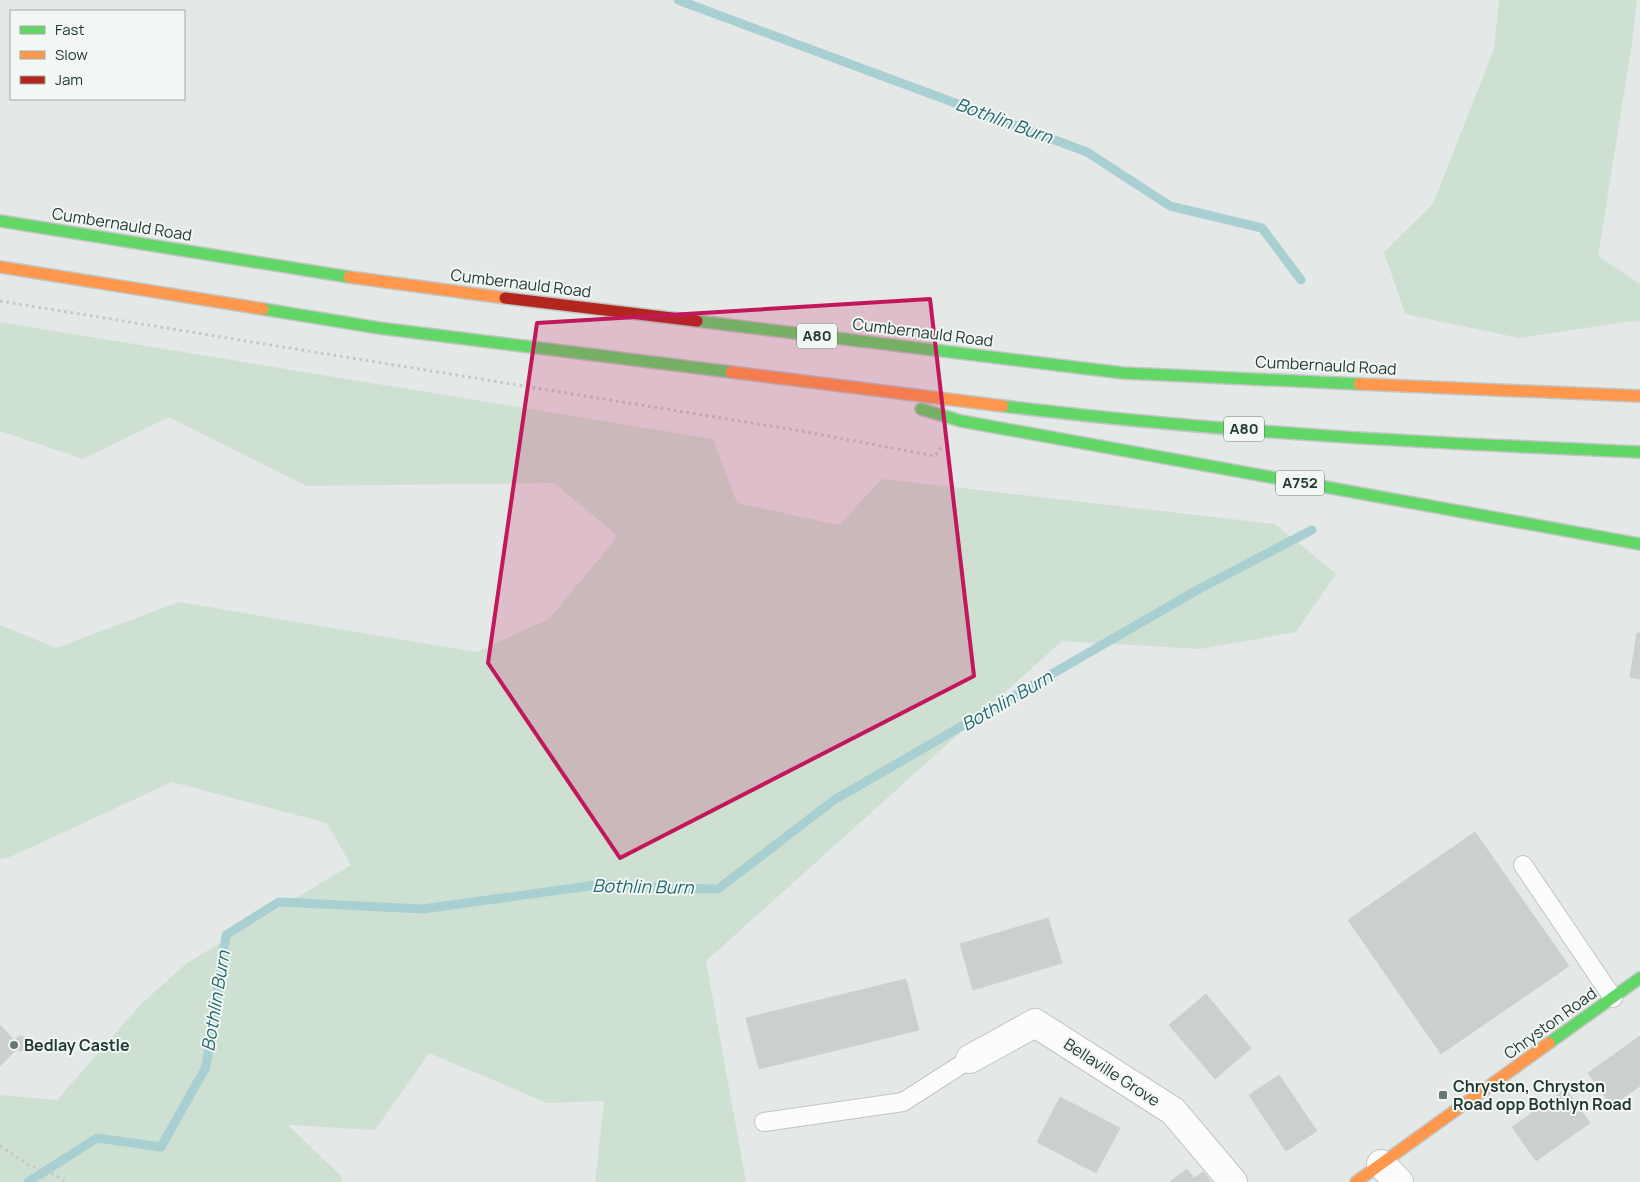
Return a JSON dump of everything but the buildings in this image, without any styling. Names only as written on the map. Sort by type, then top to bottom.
[{"type":"main road","name":"Cumbernauld Road","points":[[0,221],[393,284],[1124,373],[1640,396]]},
{"type":"main road","name":"A80","points":[[0,267],[379,328],[1092,417],[1413,442],[1640,452]]},
{"type":"main road","points":[[850,387],[961,421]]},
{"type":"main road","name":"A752","points":[[961,421],[1640,544]]},
{"type":"main road","name":"Chryston Road","points":[[1356,1182],[1390,1173],[1640,978]]},
{"type":"street","name":"Bellaville Grove","points":[[970,1059],[1035,1023],[1173,1111],[1233,1182]]},
{"type":"lane","points":[[1524,865],[1613,998]]},
{"type":"lane","points":[[764,1122],[903,1102],[970,1059]]},
{"type":"path","points":[[0,302],[766,425],[935,456],[961,421]]},
{"type":"path","points":[[0,1146],[29,1164],[55,1175],[65,1182]]},
{"type":"highlighted area","points":[[930,299],[974,676],[620,858],[488,663],[537,323]]},
{"type":"green space","points":[[1499,0],[1637,0],[1631,50],[1598,256],[1640,284],[1640,322],[1632,321],[1519,338],[1405,314],[1384,252],[1433,204],[1494,49]]},
{"type":"green space","points":[[0,322],[713,439],[737,503],[839,525],[882,479],[1275,524],[1336,574],[1296,632],[1200,649],[1062,641],[706,961],[746,1182],[595,1182],[604,1101],[547,1103],[429,1053],[375,1130],[288,1125],[341,1176],[342,1182],[0,1182],[0,1095],[57,1100],[140,1005],[187,963],[351,865],[327,823],[172,782],[10,857],[0,859],[0,625],[56,648],[179,602],[476,652],[549,619],[618,536],[554,483],[307,486],[169,417],[83,459],[0,431]]},
{"type":"waterway","name":"Bothlin Burn","points":[[678,0],[1087,152],[1170,206],[1262,228],[1301,280]]},
{"type":"waterway","name":"Bothlin Burn","points":[[28,1182],[97,1138],[161,1147],[206,1067],[226,935],[279,902],[423,909],[603,884],[718,889],[834,800],[1199,589],[1312,530]]},
{"type":"traffic: fast","points":[[0,221],[349,277]]},
{"type":"traffic: fast","points":[[263,309],[379,328],[731,372]]},
{"type":"traffic: fast","points":[[697,321],[1123,373],[1359,384]]},
{"type":"traffic: fast","points":[[1003,406],[1241,430],[1480,445],[1640,452]]},
{"type":"traffic: fast","points":[[921,409],[961,421],[1640,544]]},
{"type":"traffic: fast","points":[[1549,1043],[1640,978]]},
{"type":"traffic: slow","points":[[0,267],[263,309]]},
{"type":"traffic: slow","points":[[349,277],[505,298]]},
{"type":"traffic: slow","points":[[731,372],[1003,406]]},
{"type":"traffic: slow","points":[[1359,384],[1640,396]]},
{"type":"traffic: slow","points":[[1356,1182],[1549,1043]]},
{"type":"traffic: jam","points":[[505,298],[697,321]]},
{"type":"place","name":"Bedlay Castle","points":[[14,1045]]},
{"type":"place","name":"Chryston, Chryston Road opp Bothlyn Road","points":[[1443,1095]]}]
